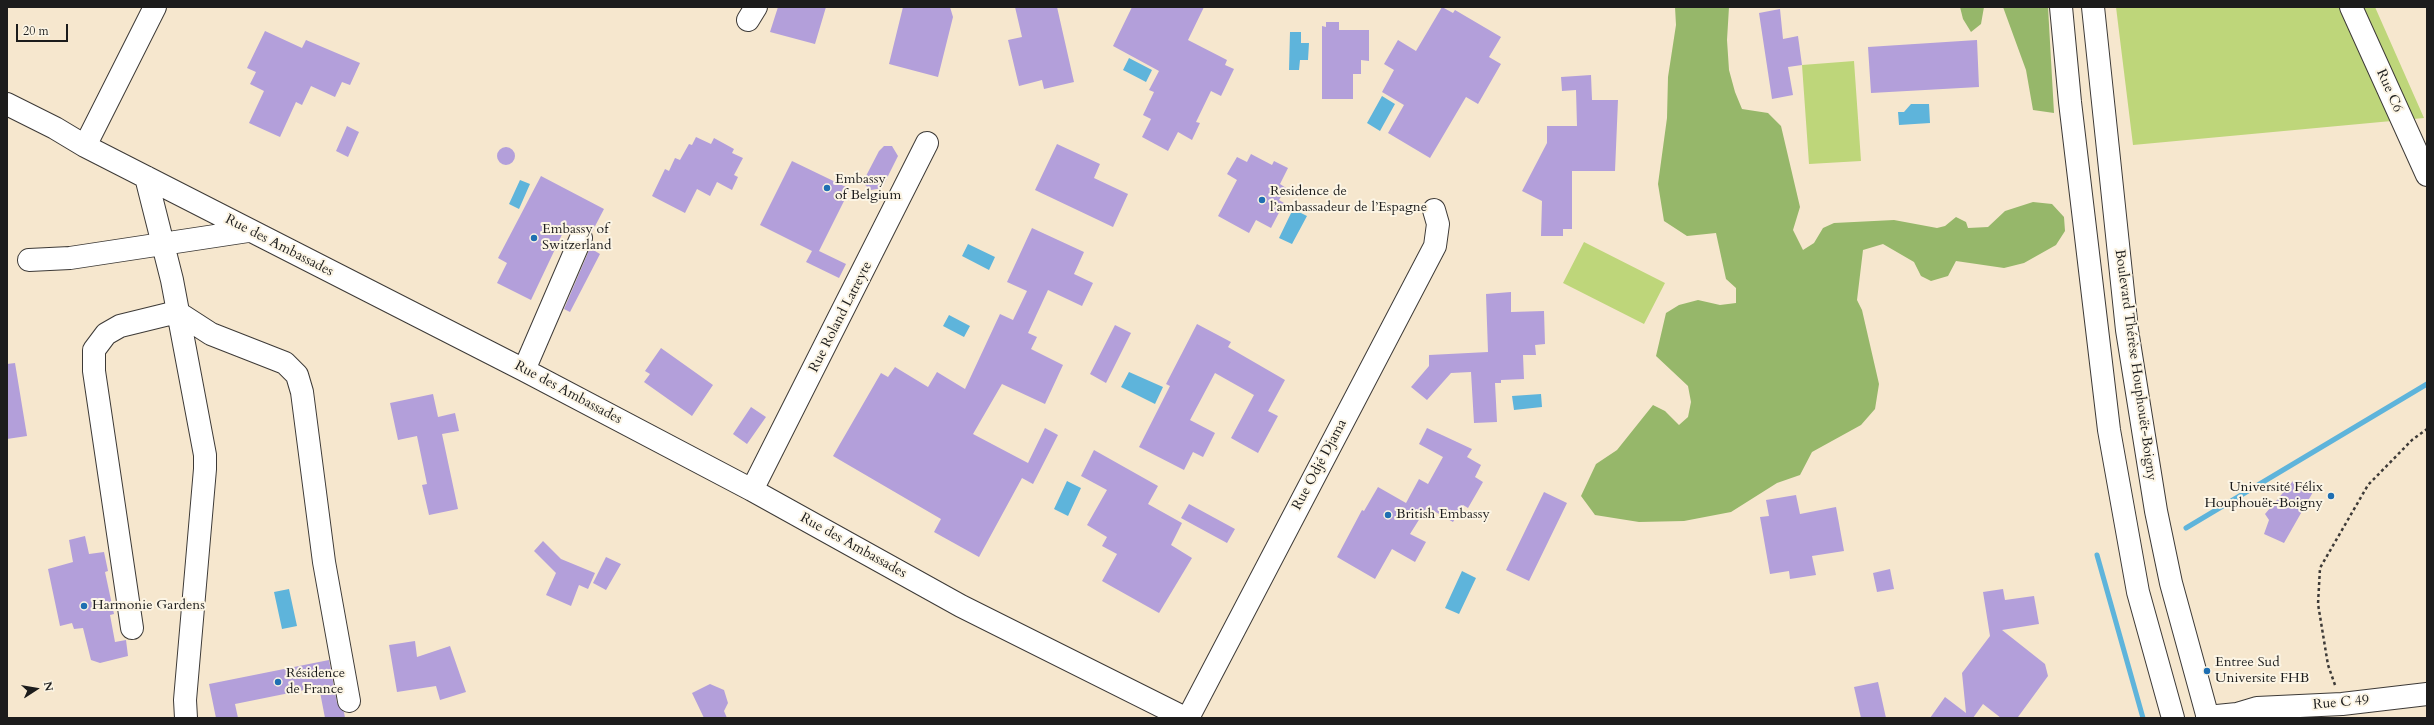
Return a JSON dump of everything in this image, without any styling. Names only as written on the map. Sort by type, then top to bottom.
[{"type":"street","points":[[85,146],[155,7]]},
{"type":"street","points":[[2061,7],[2070,102],[2109,430],[2138,592],[2173,718]]},
{"type":"street","name":"Boulevard Thérèse Houphouët-Boigny","points":[[2093,7],[2128,338],[2156,510],[2171,584],[2208,718]]},
{"type":"street","name":"Rue C6","points":[[2351,7],[2427,175]]},
{"type":"street","name":"Rue des Ambassades","points":[[7,104],[248,231],[524,370],[752,490],[961,606],[1186,718]]},
{"type":"street","name":"Rue Roland Latreyte","points":[[752,490],[928,143]]},
{"type":"street","points":[[146,177],[164,244],[201,432],[205,469],[185,700],[186,718]]},
{"type":"street","name":"Rue Odjé Djama","points":[[1186,718],[1435,246],[1438,224],[1434,210]]},
{"type":"street","points":[[30,260],[70,258],[248,231]]},
{"type":"street","points":[[524,370],[582,238]]},
{"type":"street","points":[[132,628],[94,371],[94,350],[106,334],[120,326],[177,312],[211,334],[285,362],[297,375],[302,392],[324,562],[349,701]]},
{"type":"street","name":"Rue C 49","points":[[2208,718],[2237,714],[2257,708],[2342,704],[2427,694]]},
{"type":"path","points":[[2342,704],[2328,665],[2318,604],[2320,568],[2368,485],[2412,440],[2427,430]]},
{"type":"green space","points":[[1675,7],[1729,7],[1727,40],[1729,70],[1735,92],[1742,109],[1768,113],[1781,126],[1800,207],[1793,230],[1803,250],[1814,243],[1823,228],[1834,223],[1894,220],[1937,228],[1945,226],[1956,217],[1966,222],[1968,228],[1988,227],[2005,211],[2033,202],[2052,204],[2064,217],[2065,231],[2056,245],[2024,263],[2004,268],[1956,261],[1948,276],[1931,281],[1921,276],[1914,262],[1883,244],[1863,250],[1857,300],[1862,310],[1879,384],[1875,409],[1861,425],[1812,452],[1800,475],[1777,483],[1731,512],[1684,521],[1639,522],[1595,515],[1581,496],[1596,464],[1617,450],[1653,405],[1665,411],[1679,425],[1688,417],[1691,402],[1688,386],[1656,356],[1666,313],[1679,305],[1698,300],[1720,305],[1736,303],[1736,288],[1726,279],[1716,233],[1687,236],[1664,221],[1658,184],[1667,118],[1668,77],[1676,25]]},
{"type":"green space","points":[[1960,7],[1984,7],[1981,24],[1971,32],[1963,19]]},
{"type":"green space","points":[[2003,7],[2048,7],[2054,113],[2033,110],[2026,70]]},
{"type":"green space","points":[[2116,7],[2375,7],[2424,118],[2133,145]]},
{"type":"green space","points":[[1854,61],[1861,161],[1809,164],[1802,65]]},
{"type":"green space","points":[[1584,242],[1665,283],[1644,324],[1563,283]]},
{"type":"water","points":[[1290,32],[1301,32],[1301,43],[1309,43],[1308,60],[1300,60],[1299,70],[1289,70]]},
{"type":"water","points":[[1129,58],[1152,70],[1146,82],[1123,70]]},
{"type":"water","points":[[1382,96],[1395,104],[1380,131],[1367,123]]},
{"type":"water","points":[[1911,104],[1929,104],[1930,123],[1899,125],[1898,112],[1904,112]]},
{"type":"water","points":[[520,180],[530,184],[519,209],[509,204]]},
{"type":"water","points":[[1293,209],[1307,216],[1292,244],[1279,238]]},
{"type":"water","points":[[968,244],[995,257],[989,270],[962,256]]},
{"type":"water","points":[[949,315],[970,326],[964,337],[943,326]]},
{"type":"water","points":[[1129,372],[1163,387],[1155,404],[1121,387]]},
{"type":"water","points":[[1541,394],[1542,407],[1514,410],[1512,396]]},
{"type":"water","points":[[1067,481],[1081,488],[1068,516],[1054,509]]},
{"type":"water","points":[[1462,571],[1476,578],[1459,614],[1445,608]]},
{"type":"water","points":[[289,589],[297,626],[282,629],[274,592]]},
{"type":"building","points":[[778,7],[826,7],[815,44],[770,32]]},
{"type":"building","points":[[903,7],[950,7],[953,17],[938,77],[889,64]]},
{"type":"building","points":[[1015,7],[1057,7],[1074,82],[1044,89],[1042,80],[1019,86],[1008,40],[1022,37]]},
{"type":"building","points":[[1132,7],[1204,7],[1188,40],[1227,60],[1225,65],[1234,69],[1221,96],[1211,91],[1196,122],[1200,123],[1192,140],[1178,132],[1168,151],[1142,137],[1151,119],[1143,115],[1154,92],[1149,90],[1159,71],[1113,46]]},
{"type":"building","points":[[1442,7],[1453,13],[1455,10],[1501,37],[1489,57],[1501,64],[1478,104],[1466,97],[1430,158],[1388,133],[1404,105],[1382,92],[1394,70],[1384,64],[1398,40],[1416,51]]},
{"type":"building","points":[[1780,9],[1783,39],[1798,36],[1802,65],[1788,67],[1793,95],[1772,99],[1759,13]]},
{"type":"building","points":[[1326,22],[1339,22],[1339,30],[1369,30],[1369,61],[1361,60],[1361,74],[1353,74],[1353,99],[1322,99],[1322,26],[1326,27]]},
{"type":"building","points":[[265,31],[302,48],[306,40],[360,63],[350,85],[342,82],[335,97],[311,86],[302,105],[296,102],[280,137],[249,123],[264,91],[250,84],[256,72],[247,68]]},
{"type":"building","points":[[1977,40],[1979,87],[1871,93],[1868,47]]},
{"type":"building","points":[[1591,75],[1592,100],[1618,100],[1615,171],[1572,171],[1572,229],[1563,229],[1563,236],[1541,236],[1542,201],[1522,191],[1547,143],[1547,126],[1577,126],[1576,90],[1562,91],[1561,77]]},
{"type":"building","points":[[347,126],[359,132],[348,157],[336,151]]},
{"type":"building","points":[[696,137],[711,144],[714,138],[734,149],[732,153],[743,158],[734,175],[738,177],[732,190],[717,182],[710,196],[697,189],[685,213],[652,196],[665,169],[669,171],[675,158],[680,160],[689,144],[692,145]]},
{"type":"building","points":[[1057,144],[1100,164],[1094,178],[1128,194],[1113,227],[1035,190]]},
{"type":"building","points":[[884,146],[892,146],[898,156],[882,188],[871,190],[864,184],[866,176],[879,151]]},
{"type":"building","points":[[506,147],[512,150],[515,156],[512,162],[506,165],[500,162],[497,156],[500,150]]},
{"type":"building","points":[[1251,154],[1272,165],[1274,161],[1288,168],[1280,184],[1286,188],[1279,200],[1284,203],[1271,228],[1256,220],[1249,233],[1218,216],[1237,180],[1227,174],[1237,157],[1247,162]]},
{"type":"building","points":[[792,161],[850,189],[819,251],[846,264],[839,278],[806,262],[812,251],[760,225]]},
{"type":"building","points":[[541,176],[604,209],[592,232],[586,226],[579,226],[572,230],[566,226],[531,300],[497,283],[507,263],[498,258]]},
{"type":"building","points":[[1032,228],[1084,252],[1074,274],[1093,283],[1082,306],[1048,290],[1028,333],[1037,337],[1031,349],[1063,365],[1045,404],[1002,384],[973,434],[1028,463],[1045,428],[1058,435],[1033,484],[1022,478],[979,557],[934,532],[941,519],[833,456],[881,373],[888,377],[895,367],[928,387],[937,372],[965,389],[1000,314],[1013,320],[1027,291],[1007,282]]},
{"type":"building","points":[[590,248],[600,254],[570,312],[564,309]]},
{"type":"building","points":[[1511,292],[1511,312],[1544,311],[1545,344],[1535,345],[1536,355],[1523,355],[1524,379],[1501,380],[1501,383],[1495,383],[1497,422],[1474,423],[1471,372],[1451,373],[1427,400],[1411,387],[1429,366],[1429,355],[1488,352],[1486,294]]},
{"type":"building","points":[[1197,324],[1231,342],[1228,347],[1285,380],[1268,411],[1278,416],[1258,453],[1231,438],[1254,395],[1215,373],[1190,420],[1215,433],[1203,457],[1193,452],[1184,470],[1139,447],[1170,386],[1166,384]]},
{"type":"building","points":[[1115,325],[1131,333],[1106,383],[1090,374]]},
{"type":"building","points":[[661,348],[713,385],[692,416],[644,382],[650,374],[645,371]]},
{"type":"building","points":[[15,363],[27,436],[7,439],[7,364]]},
{"type":"building","points":[[433,394],[438,417],[455,413],[459,431],[442,434],[458,509],[429,515],[422,485],[427,484],[417,436],[398,440],[390,403]]},
{"type":"building","points":[[751,407],[766,417],[747,444],[733,434]]},
{"type":"building","points":[[1427,428],[1472,449],[1467,457],[1481,465],[1475,477],[1483,482],[1468,508],[1463,505],[1453,522],[1427,507],[1410,534],[1426,542],[1415,562],[1392,549],[1375,579],[1337,557],[1362,510],[1364,511],[1378,487],[1406,503],[1419,479],[1428,484],[1443,457],[1419,444]]},
{"type":"building","points":[[1094,450],[1158,486],[1148,504],[1182,523],[1171,545],[1192,558],[1159,613],[1102,581],[1117,554],[1102,546],[1107,537],[1087,525],[1107,490],[1081,476]]},
{"type":"building","points":[[2293,481],[2313,492],[2284,543],[2264,534],[2269,520],[2265,514]]},
{"type":"building","points":[[1544,492],[1567,503],[1529,581],[1506,570]]},
{"type":"building","points":[[1796,495],[1800,514],[1836,507],[1844,551],[1812,556],[1816,575],[1790,579],[1789,571],[1770,574],[1760,517],[1769,516],[1766,500]]},
{"type":"building","points":[[1189,504],[1235,529],[1227,543],[1181,518]]},
{"type":"building","name":"Harmonie Gardens","points":[[85,536],[89,554],[104,552],[108,571],[105,572],[114,614],[110,615],[115,642],[126,640],[128,656],[100,663],[91,660],[83,628],[74,629],[72,623],[60,626],[48,569],[73,562],[69,540]]},
{"type":"building","points":[[543,541],[561,559],[595,573],[588,589],[579,585],[571,606],[546,595],[556,573],[534,551]]},
{"type":"building","points":[[606,557],[621,564],[606,590],[593,583]]},
{"type":"building","points":[[1890,569],[1894,589],[1877,592],[1873,573]]},
{"type":"building","points":[[2003,589],[2005,600],[2034,596],[2039,624],[2002,630],[2045,664],[2048,676],[2018,717],[2001,718],[1983,704],[1973,718],[1930,718],[1945,697],[1966,713],[1962,673],[1990,636],[1983,592]]},
{"type":"building","points":[[415,641],[417,657],[450,646],[466,692],[440,700],[436,686],[397,692],[389,645]]},
{"type":"building","points":[[329,660],[337,703],[344,712],[345,718],[325,718],[319,687],[235,704],[238,718],[216,718],[209,684]]},
{"type":"building","points":[[1878,682],[1886,718],[1861,718],[1854,687]]},
{"type":"building","points":[[710,684],[724,690],[728,703],[724,711],[727,718],[704,718],[692,693]]},
{"type":"waterway","points":[[2186,528],[2427,384]]},
{"type":"waterway","points":[[2097,555],[2143,718]]},
{"type":"place","name":"Embassy of Belgium","points":[[827,188]]},
{"type":"place","name":"Residence de l’ambassadeur de l’Espagne","points":[[1262,200]]},
{"type":"place","name":"Embassy of Switzerland","points":[[534,238]]},
{"type":"place","name":"Université Félix Houphouët-Boigny","points":[[2331,496]]},
{"type":"place","name":"British Embassy","points":[[1388,515]]},
{"type":"place","name":"Harmonie Gardens","points":[[84,606]]},
{"type":"place","name":"Entree Sud Universite FHB","points":[[2207,671]]},
{"type":"place","name":"Résidence de France","points":[[278,682]]}]
